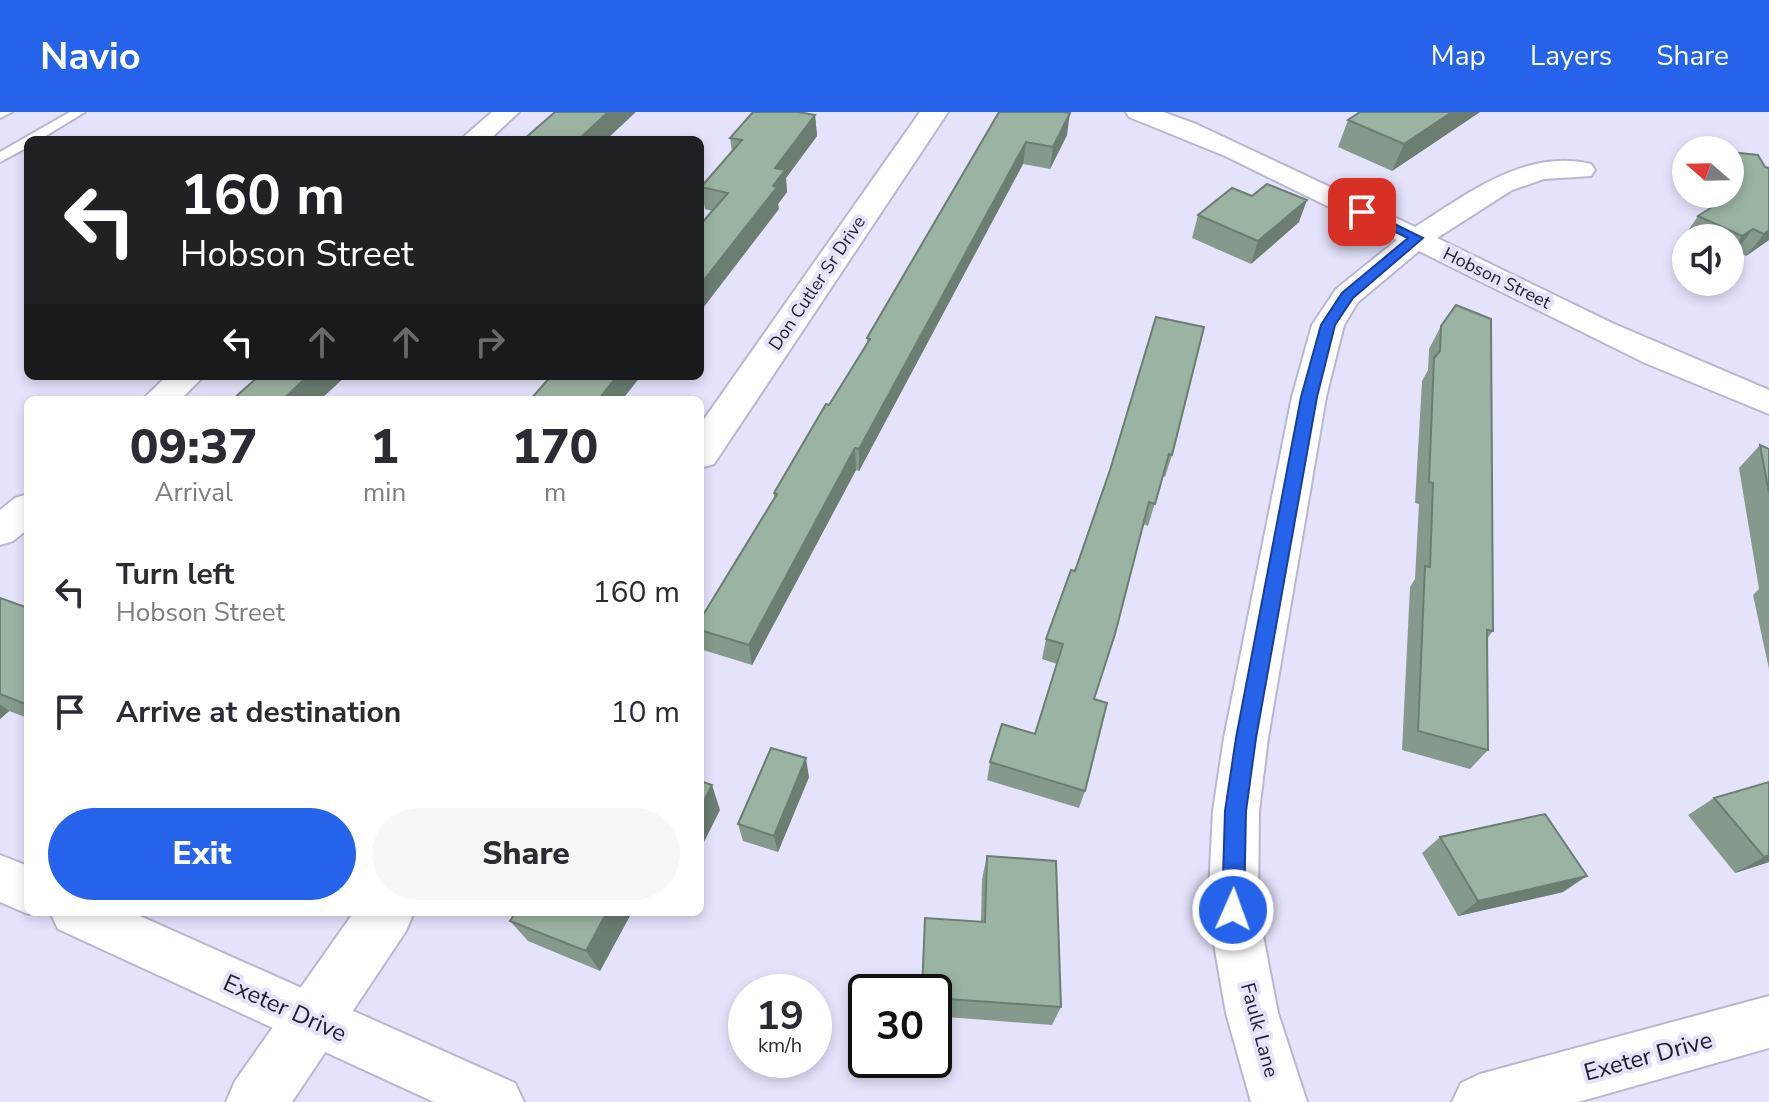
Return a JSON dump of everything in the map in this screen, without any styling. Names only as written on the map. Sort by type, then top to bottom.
[{"type":"street","points":[[478,136],[507,112]]},
{"type":"street","name":"Don Cutler Sr Drive","points":[[704,448],[934,112]]},
{"type":"street","name":"Hobson Street","points":[[1138,112],[1227,147],[1651,354],[1769,403]]},
{"type":"street","name":"Faulk Lane","points":[[1279,1102],[1252,1013],[1233,910],[1236,811],[1246,738],[1309,397],[1328,325],[1347,296],[1417,238],[1502,184],[1542,171],[1582,170]]},
{"type":"street","points":[[164,396],[183,380]]},
{"type":"street","points":[[0,531],[24,511]]},
{"type":"street","points":[[0,878],[24,888]]},
{"type":"street","name":"Exeter Drive","points":[[84,916],[496,1102]]},
{"type":"street","points":[[256,1102],[384,916]]},
{"type":"street","name":"Exeter Drive","points":[[1480,1102],[1769,1022]]},
{"type":"lane","points":[[0,114],[6,112]]},
{"type":"lane","points":[[38,136],[79,112]]},
{"type":"lane","points":[[0,158],[24,144]]},
{"type":"building","points":[[555,112],[608,112],[582,136],[528,136]]},
{"type":"building","points":[[753,112],[815,115],[775,168],[785,170],[773,186],[777,187],[704,280],[704,220],[728,193],[704,188],[704,184],[742,140],[730,138]]},
{"type":"building","points":[[999,112],[1070,113],[1053,147],[1026,142],[749,645],[704,631],[704,613],[777,494],[774,493],[826,404],[829,405],[870,339],[867,338]]},
{"type":"building","points":[[1360,112],[1452,112],[1404,144],[1348,120]]},
{"type":"building","points":[[1744,154],[1758,155],[1765,167],[1769,168],[1769,230],[1764,234],[1753,229],[1744,235],[1744,224],[1716,224],[1698,216],[1711,208],[1744,208]]},
{"type":"building","points":[[1267,184],[1307,200],[1258,241],[1198,215],[1232,188],[1252,196]]},
{"type":"building","points":[[1456,305],[1491,319],[1493,631],[1487,630],[1488,750],[1418,731],[1425,566],[1430,567],[1433,483],[1429,482],[1434,358],[1440,351],[1441,326]]},
{"type":"building","points":[[1156,317],[1204,327],[1172,455],[1169,454],[1155,504],[1149,502],[1115,634],[1094,699],[1107,703],[1085,791],[990,762],[1002,724],[1035,734],[1063,644],[1046,639],[1071,570],[1075,571],[1110,470]]},
{"type":"building","points":[[254,380],[304,380],[286,396],[236,396]]},
{"type":"building","points":[[548,380],[614,380],[601,396],[534,396]]},
{"type":"building","points":[[1760,445],[1769,449],[1769,493]]},
{"type":"building","points":[[0,598],[24,607],[24,703],[0,694]]},
{"type":"building","points":[[771,748],[806,758],[774,836],[738,824]]},
{"type":"building","points":[[704,782],[712,785],[704,801]]},
{"type":"building","points":[[1769,782],[1769,855],[1764,857],[1714,798]]},
{"type":"building","points":[[1545,814],[1587,876],[1478,901],[1440,837]]},
{"type":"building","points":[[987,856],[1056,861],[1061,1007],[952,999],[952,974],[923,974],[925,918],[985,922]]},
{"type":"building","points":[[513,916],[605,916],[586,951],[510,921]]},
{"type":"route","points":[[1233,910],[1236,811],[1246,738],[1309,397],[1328,325],[1347,296],[1417,238],[1362,212]]}]
